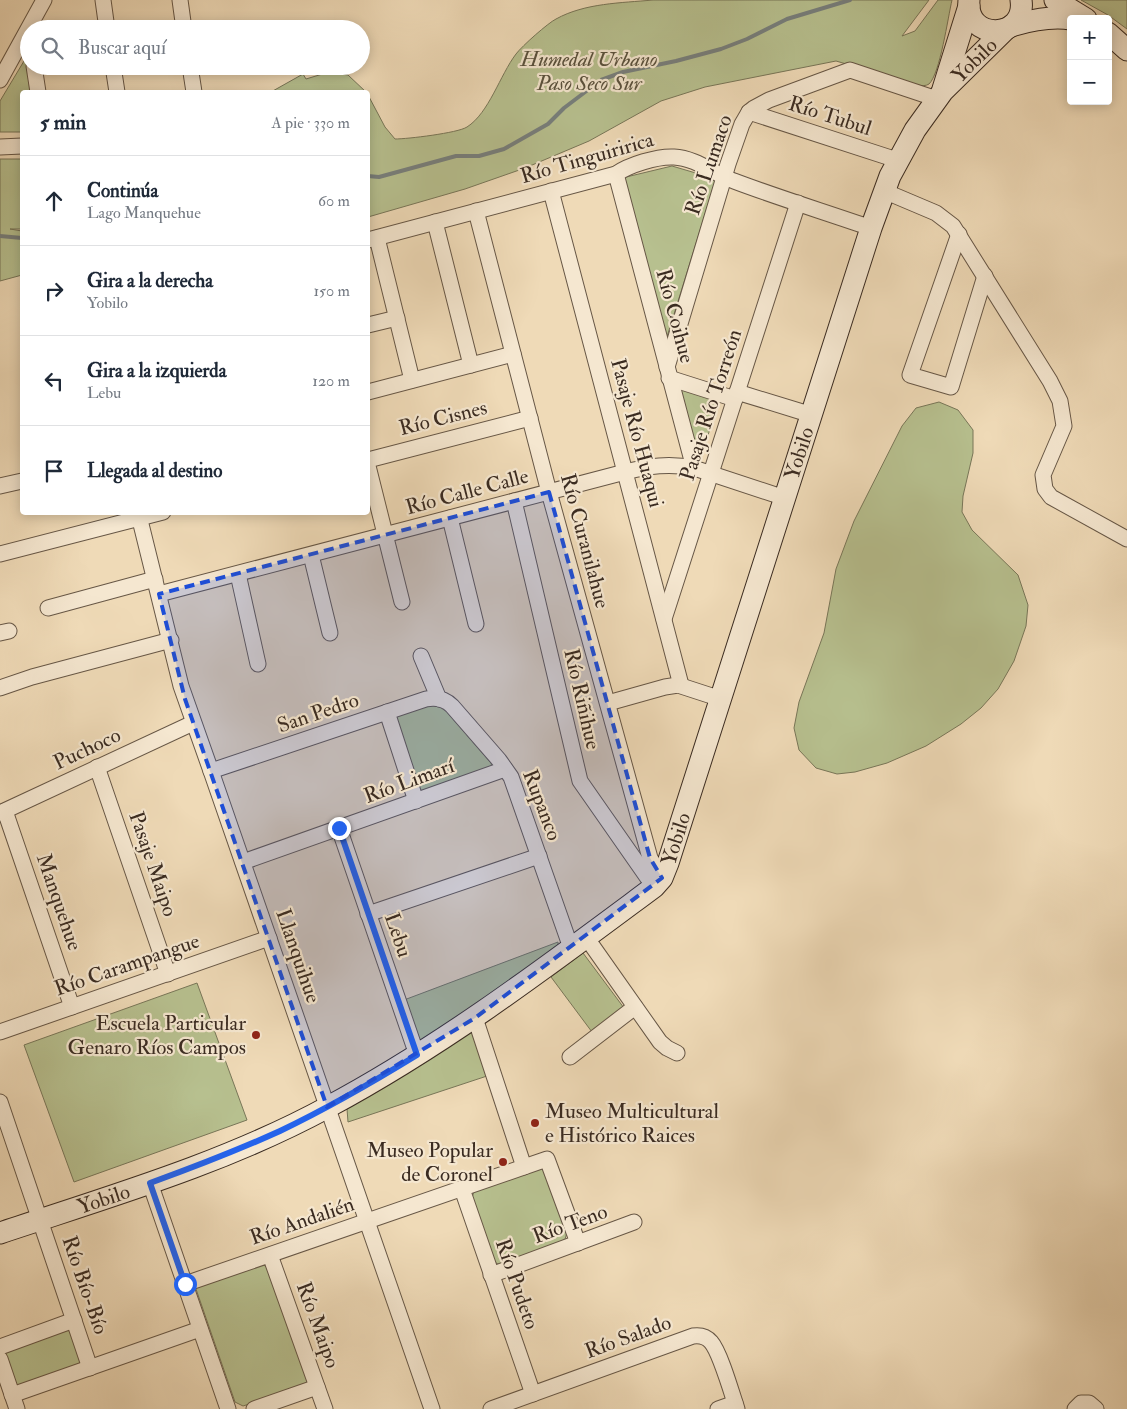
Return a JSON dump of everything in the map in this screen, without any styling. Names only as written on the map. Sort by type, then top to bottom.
[{"type":"main road","name":"Yobilo","points":[[0,1234],[150,1183],[279,1131],[327,1107],[417,1055],[474,1018],[578,943],[658,882],[668,863],[884,191],[897,160],[914,130],[940,95],[1019,16],[1021,0]]},
{"type":"main road","points":[[1054,0],[1079,15]]},
{"type":"main road","name":"Yobilo","points":[[969,3],[972,18],[981,27],[993,31],[1036,19],[1067,19]]},
{"type":"main road","name":"Yobilo","points":[[940,95],[969,3]]},
{"type":"main road","points":[[1112,37],[1127,50]]},
{"type":"street","points":[[33,20],[44,0]]},
{"type":"street","points":[[102,0],[105,20]]},
{"type":"street","points":[[180,0],[183,20]]},
{"type":"street","points":[[0,80],[20,44]]},
{"type":"street","name":"Río Lumaco","points":[[668,372],[728,164],[742,124],[750,112],[769,100],[850,70],[940,95]]},
{"type":"street","points":[[35,75],[38,90]]},
{"type":"street","points":[[114,75],[117,90]]},
{"type":"street","points":[[191,75],[194,90]]},
{"type":"street","name":"Río Tubul","points":[[750,112],[897,160]]},
{"type":"street","points":[[0,147],[20,146]]},
{"type":"street","name":"Río Tinguiririca","points":[[372,239],[616,174],[626,167],[675,157],[707,167],[725,177],[871,228]]},
{"type":"street","name":"Río Coihue","points":[[616,174],[694,468]]},
{"type":"street","name":"Pasaje Río Huaqui","points":[[551,191],[681,685]]},
{"type":"street","points":[[884,191],[936,213],[953,226],[1050,380],[1060,401],[1064,426],[1044,475],[1045,489],[1051,497],[1127,539]]},
{"type":"street","name":"Pasaje Río Torreón","points":[[664,620],[798,203]]},
{"type":"street","name":"Río Curanilahue","points":[[476,211],[549,492],[658,882]]},
{"type":"street","points":[[436,222],[471,365]]},
{"type":"street","points":[[959,234],[910,375],[951,387],[985,276]]},
{"type":"street","points":[[372,239],[397,318],[412,380]]},
{"type":"street","points":[[370,325],[397,318]]},
{"type":"street","points":[[370,391],[513,354]]},
{"type":"street","points":[[668,372],[736,395],[812,415]]},
{"type":"street","name":"Río Cisnes","points":[[370,459],[530,418]]},
{"type":"street","name":"Río Calle Calle","points":[[159,594],[625,472],[660,465],[694,468],[785,498]]},
{"type":"street","points":[[370,474],[402,602]]},
{"type":"street","points":[[0,486],[20,481]]},
{"type":"street","name":"Río Riñihue","points":[[514,502],[580,781],[658,882]]},
{"type":"street","points":[[0,554],[139,516]]},
{"type":"street","name":"Llanquihue","points":[[139,516],[181,686],[193,723],[432,1409]]},
{"type":"street","points":[[450,518],[476,624]]},
{"type":"street","points":[[311,555],[330,633]]},
{"type":"street","points":[[238,574],[258,664]]},
{"type":"street","points":[[48,608],[155,579]]},
{"type":"street","points":[[1,684],[171,640]]},
{"type":"street","points":[[421,656],[440,699]]},
{"type":"street","points":[[608,702],[665,686],[681,685],[721,699]]},
{"type":"street","name":"San Pedro","points":[[211,771],[426,699],[440,699]]},
{"type":"street","name":"Rupanco","points":[[440,699],[452,706],[505,769],[517,790],[539,856],[578,943],[635,1007],[660,1042],[677,1053]]},
{"type":"street","points":[[387,712],[416,801]]},
{"type":"street","name":"Puchoco","points":[[3,812],[193,723]]},
{"type":"street","name":"Pasaje Maipo","points":[[97,767],[168,974]]},
{"type":"street","name":"Río Limarí","points":[[243,862],[505,769]]},
{"type":"street","name":"Manquehue","points":[[3,812],[72,1007]]},
{"type":"street","name":"Lebu","points":[[339,828],[417,1055]]},
{"type":"street","points":[[368,914],[539,856]]},
{"type":"street","name":"Río Carampangue","points":[[0,1032],[269,938]]},
{"type":"street","points":[[570,1056],[635,1007]]},
{"type":"street","points":[[474,1018],[524,1167]]},
{"type":"street","name":"Río Bío-Bío","points":[[0,1102],[90,1368]]},
{"type":"street","name":"Río Andalién","points":[[185,1284],[547,1160],[578,1243]]},
{"type":"street","points":[[150,1183],[228,1409]]},
{"type":"street","name":"Río Pudeto","points":[[462,1189],[533,1394]]},
{"type":"street","name":"Río Teno","points":[[491,1275],[634,1222]]},
{"type":"street","name":"Río Maipo","points":[[270,1255],[325,1409]]},
{"type":"street","points":[[0,1347],[74,1320]]},
{"type":"street","points":[[0,1359],[15,1402],[90,1368],[200,1329]]},
{"type":"street","name":"Río Salado","points":[[491,1409],[693,1336],[706,1338],[715,1349],[736,1406]]},
{"type":"street","points":[[254,1409],[317,1387]]},
{"type":"street","points":[[1078,1406],[1089,1403],[1096,1409]]},
{"type":"street","points":[[718,1409],[736,1406]]},
{"type":"highlighted area","points":[[549,492],[650,858],[662,878],[475,1018],[327,1107],[185,699],[159,594]]},
{"type":"green space","name":"Humedal Urbano Paso Seco Sur","points":[[653,0],[929,0],[902,36],[915,31],[938,0],[952,0],[937,69],[927,85],[918,85],[836,61],[705,87],[661,101],[589,141],[525,168],[465,189],[370,216],[370,99],[385,127],[395,139],[432,135],[462,129],[475,121],[482,113],[516,54],[529,40],[552,21],[579,10],[616,3]]},
{"type":"green space","points":[[1081,0],[1127,0],[1127,29],[1112,18],[1112,15],[1108,15]]},
{"type":"green space","points":[[20,68],[20,75],[30,75],[32,90],[20,90],[20,132],[0,132],[0,101]]},
{"type":"green space","points":[[301,75],[304,75],[306,79],[319,75],[348,75],[364,90],[275,90]]},
{"type":"green space","points":[[0,159],[20,159],[20,229],[10,229],[20,231],[20,276],[0,281]]},
{"type":"green space","points":[[672,166],[716,179],[666,340],[622,178]]},
{"type":"green space","points":[[681,388],[714,399],[717,407],[702,454],[692,451],[677,397]]},
{"type":"green space","points":[[939,402],[958,410],[973,430],[973,453],[963,496],[962,512],[972,530],[1018,575],[1028,605],[1026,626],[1014,661],[998,689],[981,708],[961,724],[926,746],[887,763],[855,772],[837,774],[816,768],[799,750],[794,728],[799,702],[824,633],[836,569],[854,521],[902,426],[916,408]]},
{"type":"green space","points":[[424,704],[442,706],[491,763],[492,767],[419,792],[396,718],[399,714]]},
{"type":"green space","points":[[558,942],[558,949],[418,1044],[404,1000]]},
{"type":"green space","points":[[583,953],[624,1008],[592,1032],[551,977]]},
{"type":"green space","points":[[197,983],[247,1120],[74,1182],[24,1045]]},
{"type":"green space","points":[[473,1031],[487,1076],[348,1122],[347,1109]]},
{"type":"green space","points":[[539,1167],[547,1171],[567,1232],[564,1243],[501,1266],[493,1261],[472,1198],[475,1188]]},
{"type":"green space","points":[[262,1264],[270,1269],[308,1380],[306,1386],[243,1406],[235,1402],[196,1289],[199,1284]]},
{"type":"green space","points":[[65,1329],[73,1333],[81,1359],[78,1366],[20,1388],[13,1385],[3,1356],[7,1350]]},
{"type":"waterway","points":[[370,176],[379,177],[456,156],[479,156],[504,149],[548,124],[564,108],[601,80],[623,72],[721,49],[747,39],[787,19],[850,0]]},
{"type":"waterway","points":[[0,236],[20,238]]},
{"type":"place","name":"Escuela Particular Genaro Ríos Campos","points":[[256,1035]]},
{"type":"place","name":"Museo Multicultural e Histórico Raices","points":[[535,1123]]},
{"type":"place","name":"Museo Popular de Coronel","points":[[503,1162]]},
{"type":"route","points":[[185,1284],[150,1183],[279,1131],[359,1090],[417,1055],[339,828]]}]
